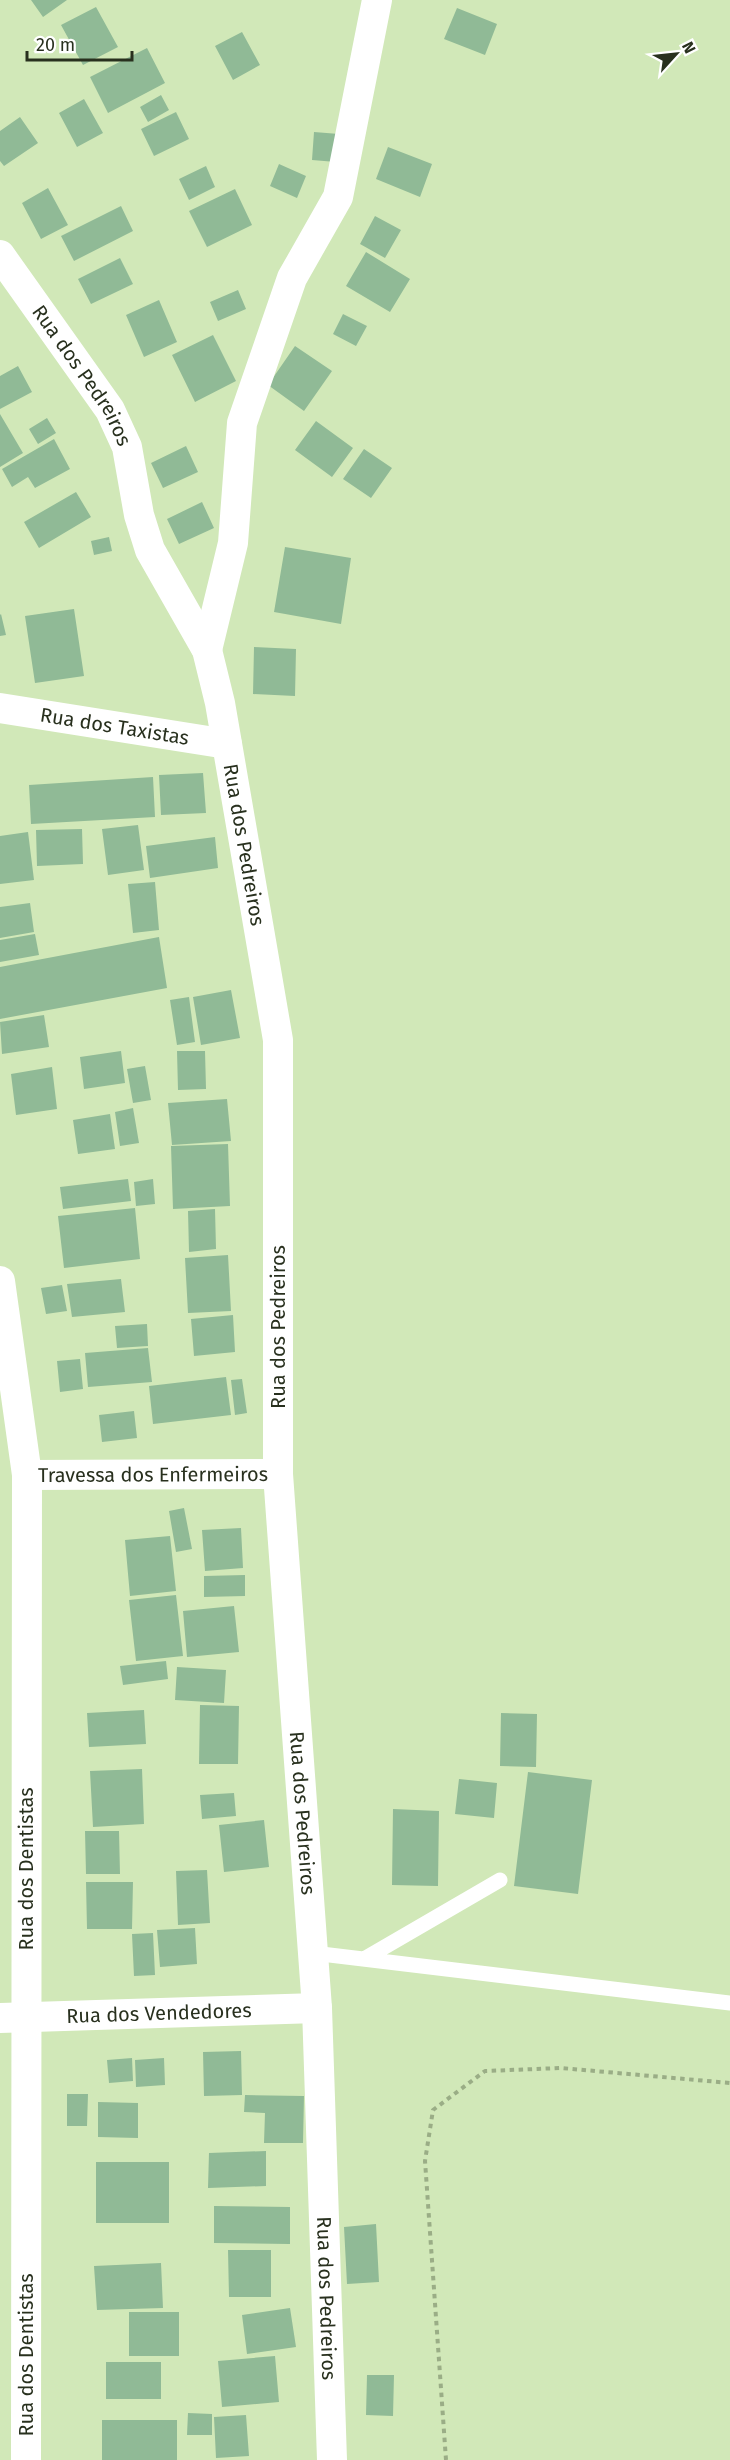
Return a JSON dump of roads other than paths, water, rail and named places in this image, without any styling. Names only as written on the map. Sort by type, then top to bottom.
[{"type":"street","points":[[207,650],[233,543],[242,423],[292,278],[338,197],[377,0]]},
{"type":"street","name":"Rua dos Pedreiros","points":[[0,255],[110,410],[127,447],[139,515],[150,550],[207,650],[227,744],[278,1040],[278,1474],[317,2008],[332,2460]]},
{"type":"street","name":"Rua dos Taxistas","points":[[0,708],[227,744]]},
{"type":"street","name":"Rua dos Dentistas","points":[[1,1293],[27,1475],[13,2018],[26,2460]]},
{"type":"street","name":"Travessa dos Enfermeiros","points":[[27,1475],[278,1474]]},
{"type":"street","name":"Rua dos Vendedores","points":[[13,2018],[317,2008]]},
{"type":"lane","points":[[364,1959],[500,1880]]},
{"type":"lane","points":[[313,1953],[730,2003]]}]
